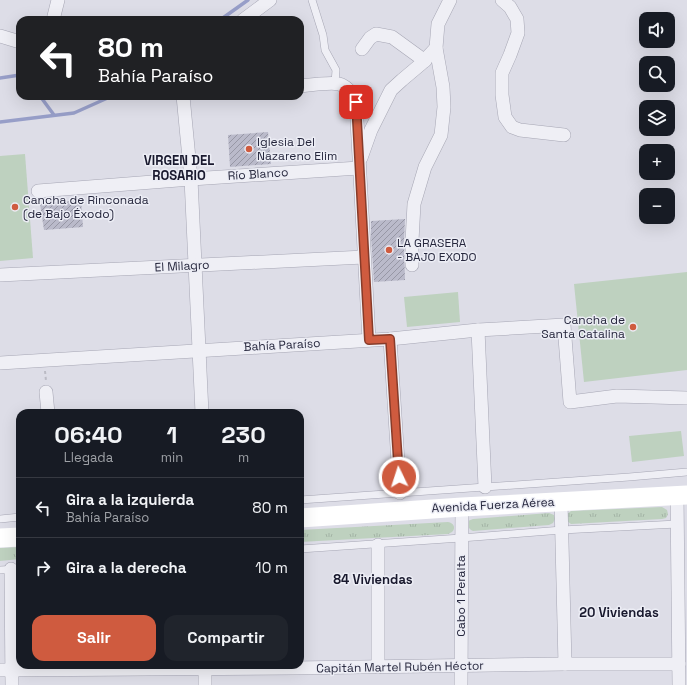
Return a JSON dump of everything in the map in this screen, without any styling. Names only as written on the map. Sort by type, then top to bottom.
[{"type":"main road","name":"Avenida Fuerza Aérea","points":[[304,518],[462,507],[682,495]]},
{"type":"main road","points":[[0,538],[16,537]]},
{"type":"street","points":[[54,16],[58,0]]},
{"type":"street","points":[[248,16],[270,0]]},
{"type":"street","points":[[412,265],[414,204],[425,167],[441,135],[444,106],[443,87],[436,48],[438,24],[450,0]]},
{"type":"street","points":[[502,0],[510,7],[517,19],[518,33],[502,73],[502,95],[505,117],[512,127],[520,130],[564,135]]},
{"type":"street","points":[[362,49],[370,38],[376,34],[382,35],[392,37],[424,61]]},
{"type":"street","points":[[0,36],[16,41]]},
{"type":"street","points":[[359,165],[374,124],[391,90],[424,61],[436,48]]},
{"type":"street","points":[[304,86],[335,83],[341,84],[353,95],[356,102],[369,340]]},
{"type":"street","points":[[183,100],[191,178],[202,409]]},
{"type":"street","name":"Río Blanco","points":[[38,191],[359,165]]},
{"type":"street","name":"El Milagro","points":[[0,274],[364,257]]},
{"type":"street","name":"Bahía Paraíso","points":[[0,363],[390,339],[478,330],[564,325],[570,402],[617,396],[687,398]]},
{"type":"street","points":[[478,330],[485,487]]},
{"type":"street","points":[[390,339],[400,493]]},
{"type":"street","points":[[46,392],[48,409]]},
{"type":"street","points":[[679,685],[683,602],[677,524],[682,495]]},
{"type":"street","points":[[561,502],[566,664]]},
{"type":"street","name":"Cabo 1 Peralta","points":[[461,685],[462,507]]},
{"type":"street","points":[[378,544],[378,667]]},
{"type":"street","points":[[10,569],[6,669],[12,685]]},
{"type":"street","name":"Capitán Martel Rubén Héctor","points":[[304,667],[679,664]]},
{"type":"street","name":"Capitán Martel Rubén Héctor","points":[[6,669],[16,669]]},
{"type":"street","points":[[205,669],[205,685]]},
{"type":"lane","points":[[312,0],[326,50],[336,70],[335,83]]},
{"type":"lane","points":[[304,500],[687,472]]},
{"type":"lane","points":[[0,519],[16,517]]},
{"type":"lane","points":[[304,549],[562,530],[677,524]]},
{"type":"path","points":[[45,360],[46,392]]},
{"type":"green space","name":"Cancha de Rinconada (de Bajo Éxodo)","points":[[25,154],[33,258],[0,261],[0,156]]},
{"type":"green space","name":"Cancha de Santa Catalina","points":[[687,272],[687,370],[584,382],[574,284]]},
{"type":"green space","points":[[458,292],[460,322],[407,327],[404,297]]},
{"type":"green space","points":[[681,431],[684,456],[632,462],[629,436]]},
{"type":"green space","points":[[662,507],[667,510],[668,514],[666,518],[662,519],[571,524],[567,521],[567,514],[571,511]]},
{"type":"green space","points":[[549,513],[554,515],[555,519],[553,523],[549,525],[473,531],[467,526],[468,521],[473,519]]},
{"type":"green space","points":[[448,522],[452,523],[454,527],[452,532],[448,534],[304,542],[304,530]]},
{"type":"green space","points":[[16,547],[16,559],[0,561],[0,548]]},
{"type":"building","name":"Iglesia Del Nazareno Elim","points":[[268,132],[271,164],[230,167],[228,135]]},
{"type":"building","points":[[81,200],[83,227],[44,230],[40,204]]},
{"type":"building","name":"LA GRASERA - BAJO EXODO","points":[[405,219],[405,280],[374,282],[371,221]]},
{"type":"waterway","points":[[226,16],[248,0]]},
{"type":"waterway","points":[[0,78],[16,76]]},
{"type":"waterway","points":[[43,100],[54,115]]},
{"type":"waterway","points":[[0,122],[74,113],[103,100]]},
{"type":"place","name":"Iglesia Del Nazareno Elim","points":[[249,149]]},
{"type":"place","name":"Cancha de Rinconada (de Bajo Éxodo)","points":[[15,207]]},
{"type":"place","name":"LA GRASERA - BAJO EXODO","points":[[389,250]]},
{"type":"place","name":"Cancha de Santa Catalina","points":[[633,327]]},
{"type":"district","name":"VIRGEN DEL ROSARIO","points":[[179,168]]},
{"type":"district","name":"84 Viviendas","points":[[373,579]]},
{"type":"district","name":"20 Viviendas","points":[[619,612]]},
{"type":"route","points":[[356,102],[369,340],[390,339],[399,477]]}]
